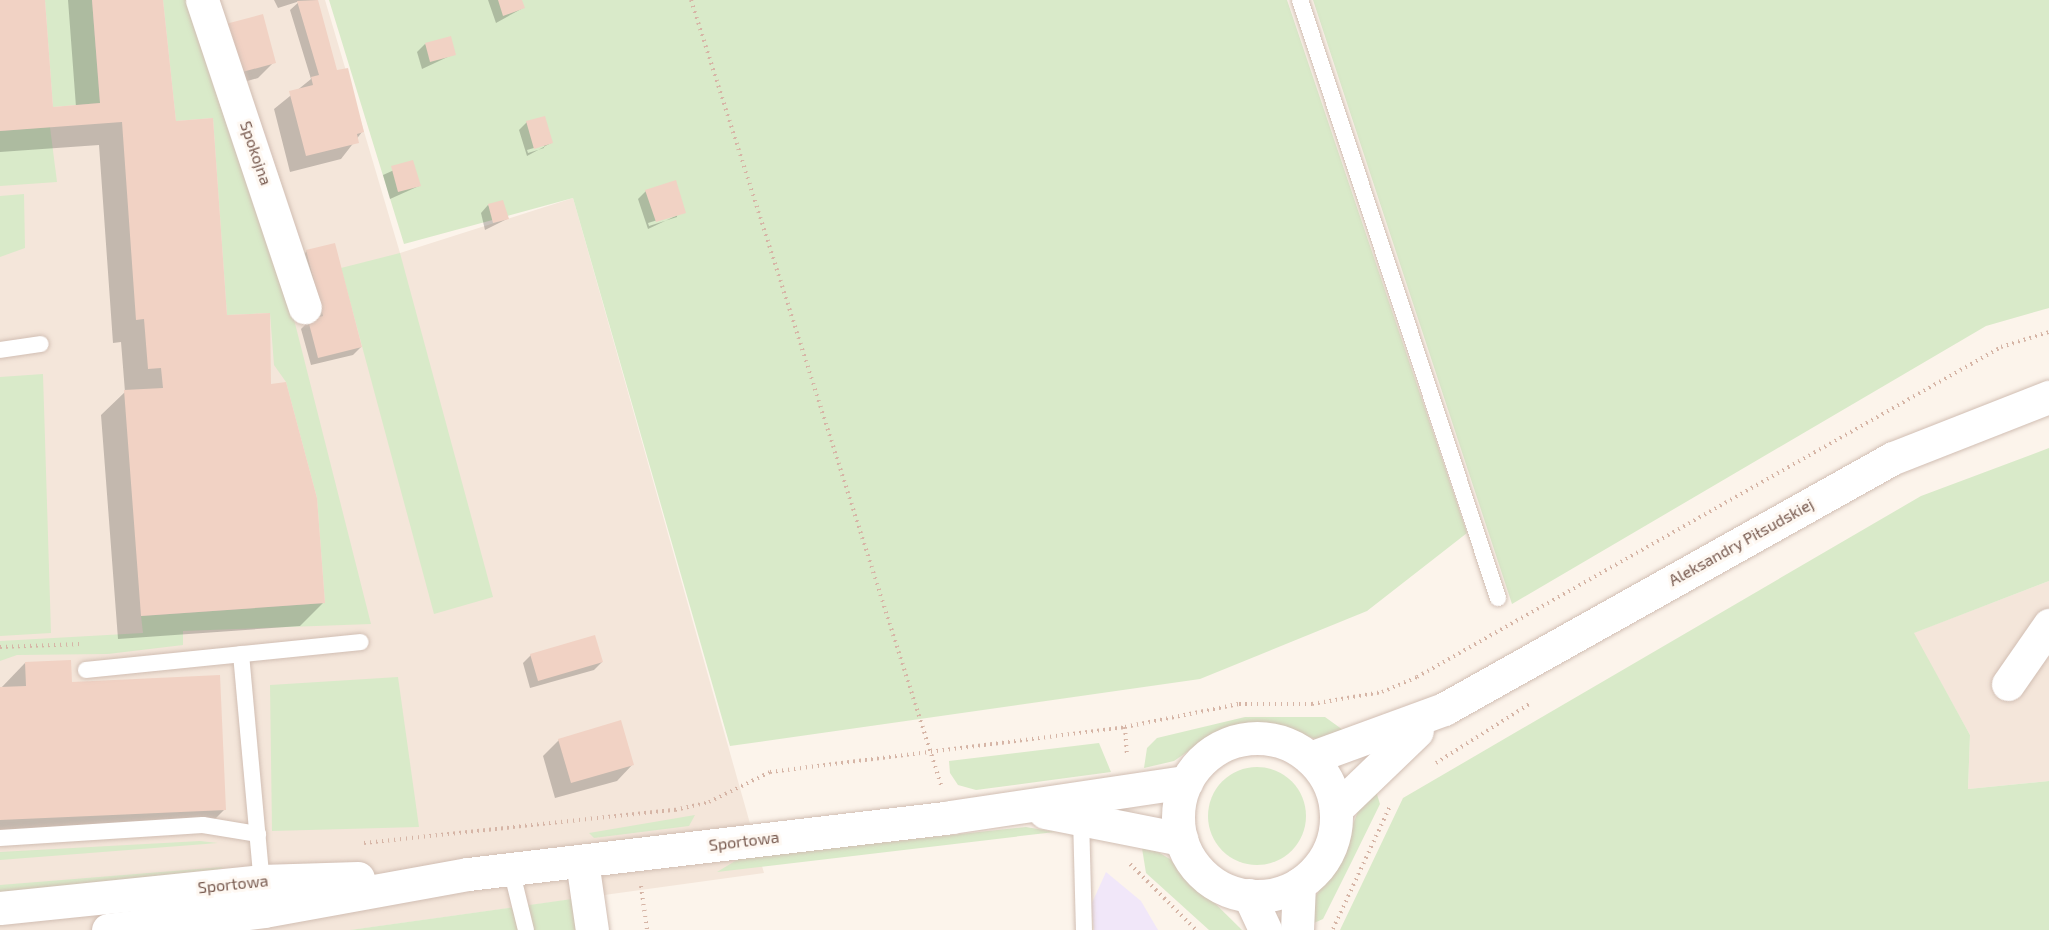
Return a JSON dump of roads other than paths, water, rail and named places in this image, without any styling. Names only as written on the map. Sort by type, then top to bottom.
[{"type":"street","name":"Spokojna","points":[[202,0],[305,307]]},
{"type":"street","name":"Aleksandry Piłsudskiej","points":[[1310,758],[1444,709],[1893,458],[2049,397]]},
{"type":"street","points":[[2008,684],[2049,625]]},
{"type":"street","name":"Aleksandry Piłsudskiej","points":[[1336,809],[1381,760],[1444,709]]},
{"type":"street","points":[[1241,739],[1270,739],[1310,758],[1327,781],[1336,809],[1328,851],[1299,884],[1249,896],[1223,889],[1201,873],[1181,839],[1179,801],[1186,783],[1214,750],[1241,739]]},
{"type":"street","name":"Sportowa","points":[[1081,820],[1186,783]]},
{"type":"street","name":"Sportowa","points":[[0,908],[263,896],[511,869],[585,876],[1020,808],[1181,839]]},
{"type":"street","points":[[585,876],[592,930]]},
{"type":"street","points":[[1297,930],[1299,884]]},
{"type":"street","name":"Sportowa","points":[[108,930],[263,896]]},
{"type":"street","points":[[1249,896],[1265,930]]},
{"type":"lane","points":[[1300,0],[1498,598]]},
{"type":"lane","points":[[0,350],[41,344]]},
{"type":"lane","points":[[86,670],[361,642]]},
{"type":"lane","points":[[241,654],[263,896]]},
{"type":"lane","points":[[1081,820],[1084,930]]},
{"type":"lane","points":[[0,838],[203,825],[258,834]]},
{"type":"lane","points":[[511,869],[526,930]]}]
